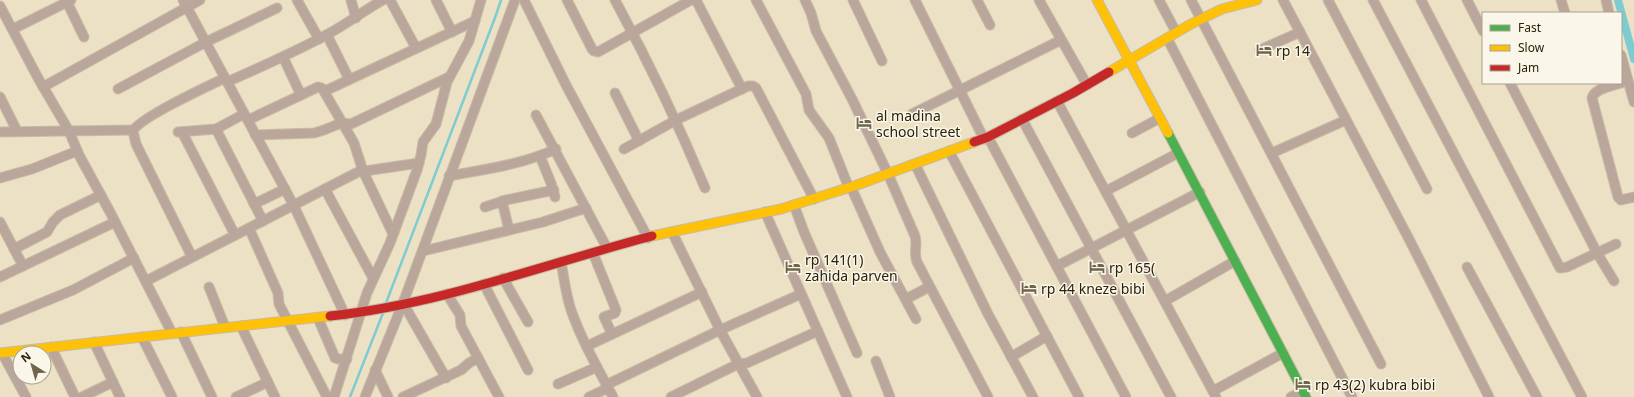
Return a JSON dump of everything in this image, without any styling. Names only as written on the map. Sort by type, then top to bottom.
[{"type":"street","points":[[43,87],[123,44],[184,3],[200,0]]},
{"type":"street","points":[[297,0],[318,39]]},
{"type":"street","points":[[351,0],[356,18]]},
{"type":"street","points":[[0,132],[133,130],[161,110],[226,80],[283,57],[327,35],[383,0]]},
{"type":"street","points":[[390,0],[416,48]]},
{"type":"street","points":[[436,0],[452,32]]},
{"type":"street","points":[[334,397],[373,278],[393,234],[419,163],[423,142],[436,124],[449,77],[466,49],[481,0]]},
{"type":"street","points":[[365,397],[423,251],[449,176],[515,0]]},
{"type":"street","points":[[524,0],[566,85],[648,238]]},
{"type":"street","points":[[567,0],[592,48],[596,52],[601,52],[692,0]]},
{"type":"street","points":[[615,0],[676,120],[705,188]]},
{"type":"street","points":[[696,0],[742,89]]},
{"type":"street","points":[[756,0],[806,94],[809,110],[828,138],[880,252],[916,319]]},
{"type":"street","points":[[805,0],[811,13],[816,31],[852,99],[888,174],[915,236],[916,243],[914,256],[988,397]]},
{"type":"street","points":[[853,0],[882,61]]},
{"type":"street","points":[[915,0],[960,91],[1057,266],[1126,397]]},
{"type":"street","points":[[977,0],[990,25]]},
{"type":"street","points":[[1039,0],[1087,85]]},
{"type":"street","points":[[1097,0],[1200,192],[1235,262],[1305,394],[1291,397]]},
{"type":"street","points":[[1159,0],[1176,32]]},
{"type":"street","points":[[1191,0],[1381,364]]},
{"type":"street","points":[[52,347],[363,312],[447,294],[608,248],[672,232],[794,205],[888,174],[986,138],[1087,85],[1176,32],[1222,9],[1257,0]]},
{"type":"street","points":[[1283,0],[1489,397]]},
{"type":"street","points":[[1328,0],[1427,189]]},
{"type":"street","points":[[1373,0],[1582,397]]},
{"type":"street","points":[[1421,0],[1560,268],[1567,267],[1616,244]]},
{"type":"street","points":[[1467,0],[1482,29]]},
{"type":"street","points":[[1561,0],[1564,12]]},
{"type":"street","points":[[1606,0],[1610,12]]},
{"type":"street","points":[[13,29],[69,1],[84,37]]},
{"type":"street","points":[[184,3],[294,206],[345,315]]},
{"type":"street","points":[[0,6],[43,87],[68,130],[77,151],[146,281],[177,333],[212,397]]},
{"type":"street","points":[[118,89],[206,42],[277,8]]},
{"type":"street","points":[[324,92],[475,21]]},
{"type":"street","points":[[1260,50],[1300,32]]},
{"type":"street","points":[[327,35],[349,79]]},
{"type":"street","points":[[1167,38],[1352,397]]},
{"type":"street","points":[[912,114],[1061,40]]},
{"type":"street","points":[[283,57],[301,95]]},
{"type":"street","points":[[1622,68],[1623,82],[1634,102]]},
{"type":"street","points":[[255,135],[314,133],[343,123],[350,124],[449,77]]},
{"type":"street","points":[[1511,84],[1597,253],[1614,281]]},
{"type":"street","points":[[1617,84],[1598,91],[1592,98],[1618,197],[1621,200],[1634,197]]},
{"type":"street","points":[[624,149],[676,120],[751,85],[756,88],[814,199]]},
{"type":"street","points":[[235,235],[180,132],[216,129],[318,87],[322,88],[354,143],[362,171],[393,234]]},
{"type":"street","points":[[615,93],[639,141]]},
{"type":"street","points":[[0,97],[17,131]]},
{"type":"street","points":[[1057,101],[1214,394],[1283,353]]},
{"type":"street","points":[[536,115],[556,149],[608,248]]},
{"type":"street","points":[[1132,133],[1160,118]]},
{"type":"street","points":[[1022,119],[1171,397]]},
{"type":"street","points":[[1272,153],[1346,120]]},
{"type":"street","points":[[216,129],[263,221]]},
{"type":"street","points":[[133,130],[136,144],[192,257]]},
{"type":"street","points":[[449,176],[509,165],[540,156],[556,149]]},
{"type":"street","points":[[0,178],[32,169],[77,151]]},
{"type":"street","points":[[949,152],[1079,397]]},
{"type":"street","points":[[1106,191],[1178,153]]},
{"type":"street","points":[[485,207],[502,201],[555,194],[540,156]]},
{"type":"street","points":[[146,281],[362,171],[419,163]]},
{"type":"street","points":[[915,164],[988,314],[1033,397]]},
{"type":"street","points":[[325,189],[373,278]]},
{"type":"street","points":[[254,204],[285,190]]},
{"type":"street","points":[[1057,266],[1091,247],[1200,192]]},
{"type":"street","points":[[14,249],[47,232],[53,222],[60,216],[101,195]]},
{"type":"street","points":[[502,201],[509,230]]},
{"type":"street","points":[[794,205],[809,244],[857,353]]},
{"type":"street","points":[[423,251],[543,222],[586,208]]},
{"type":"street","points":[[765,212],[847,397]]},
{"type":"street","points":[[0,222],[23,266]]},
{"type":"street","points":[[0,277],[115,222]]},
{"type":"street","points":[[249,228],[278,293],[280,304],[327,397]]},
{"type":"street","points":[[672,232],[720,330],[757,397]]},
{"type":"street","points":[[593,253],[616,310],[615,313],[604,317],[612,334]]},
{"type":"street","points":[[0,320],[73,290],[134,258]]},
{"type":"street","points":[[561,262],[571,309],[597,367],[613,397]]},
{"type":"street","points":[[1165,301],[1235,262]]},
{"type":"street","points":[[1467,267],[1537,397]]},
{"type":"street","points":[[503,278],[528,322]]},
{"type":"street","points":[[484,284],[528,370]]},
{"type":"street","points":[[209,287],[225,327]]},
{"type":"street","points":[[906,298],[929,287]]},
{"type":"street","points":[[587,346],[702,292]]},
{"type":"street","points":[[447,294],[460,314],[461,326],[499,397]]},
{"type":"street","points":[[589,397],[607,386],[720,330],[801,294]]},
{"type":"street","points":[[403,303],[446,378]]},
{"type":"street","points":[[318,318],[335,358],[347,359]]},
{"type":"street","points":[[242,326],[275,397]]},
{"type":"street","points":[[671,397],[738,364],[747,363],[818,331]]},
{"type":"street","points":[[1012,357],[1047,336]]},
{"type":"street","points":[[142,337],[172,397]]},
{"type":"street","points":[[94,342],[120,397]]},
{"type":"street","points":[[52,349],[75,397]]},
{"type":"street","points":[[12,352],[1,353],[26,397]]},
{"type":"street","points":[[403,397],[446,378],[461,370],[469,362],[478,358]]},
{"type":"street","points":[[876,361],[890,397]]},
{"type":"street","points":[[558,384],[597,367]]},
{"type":"street","points":[[375,370],[388,397]]},
{"type":"street","points":[[82,397],[113,382]]},
{"type":"street","points":[[236,397],[268,382]]},
{"type":"waterway","points":[[386,303],[501,0]]},
{"type":"waterway","points":[[1618,0],[1621,12]]},
{"type":"waterway","points":[[1622,15],[1634,59]]},
{"type":"waterway","points":[[350,397],[383,313]]},
{"type":"traffic: fast","points":[[1168,133],[1306,397]]},
{"type":"traffic: slow","points":[[1097,0],[1168,133]]},
{"type":"traffic: slow","points":[[1109,72],[1191,24],[1222,9],[1257,0]]},
{"type":"traffic: slow","points":[[652,236],[781,209],[857,185],[974,142]]},
{"type":"traffic: slow","points":[[0,353],[330,316]]},
{"type":"traffic: jam","points":[[974,142],[988,137],[1073,93],[1109,72]]},
{"type":"traffic: jam","points":[[330,316],[371,310],[452,293],[652,236]]},
{"type":"place","name":"rp 14","points":[[1264,50]]},
{"type":"place","name":"al madina school street","points":[[864,123]]},
{"type":"place","name":"rp 141(1) zahida parven","points":[[793,267]]},
{"type":"place","name":"rp 165(","points":[[1097,267]]},
{"type":"place","name":"rp 44 kneze bibi","points":[[1029,288]]},
{"type":"place","name":"rp 43(2) kubra bibi","points":[[1303,384]]}]
